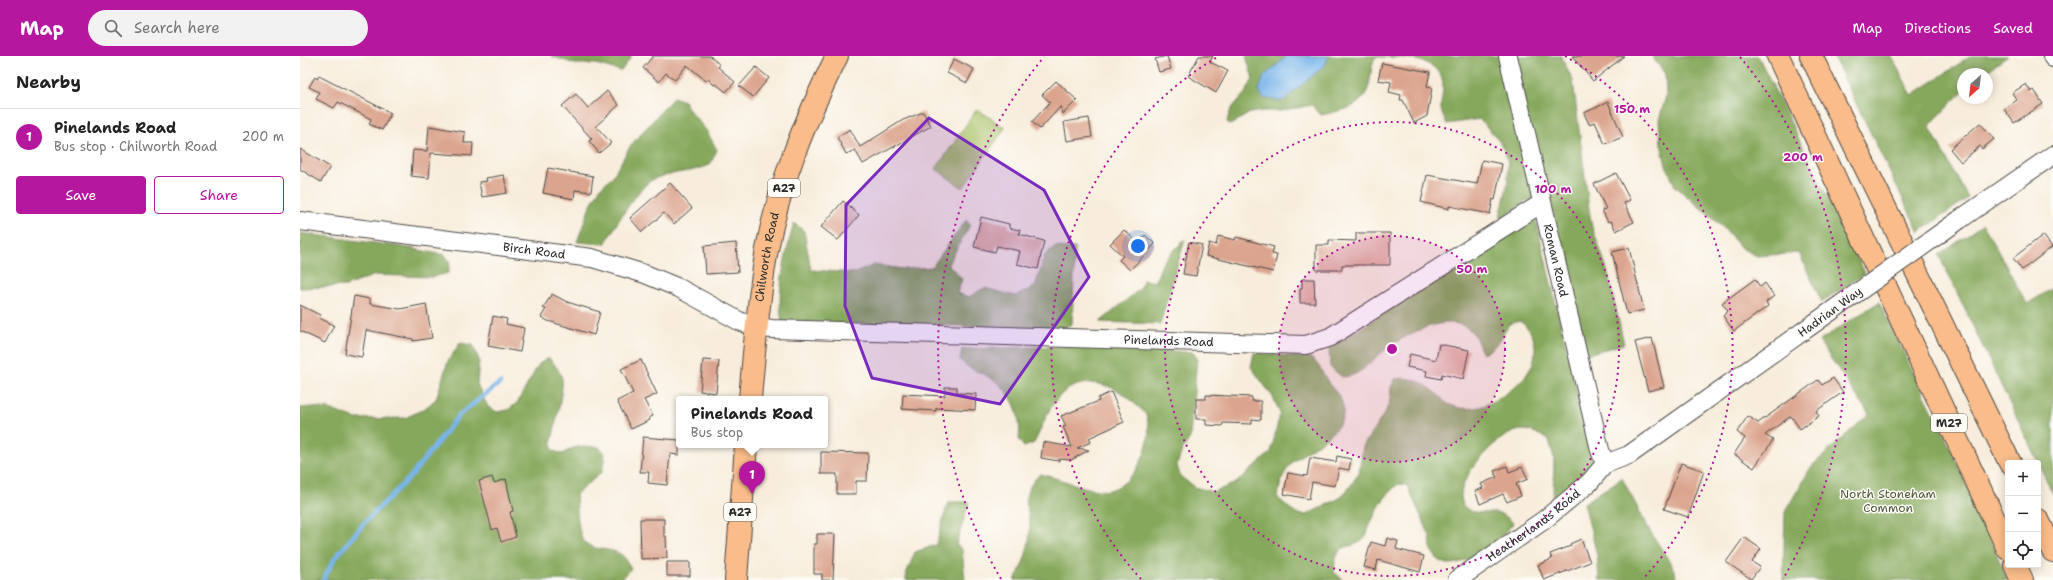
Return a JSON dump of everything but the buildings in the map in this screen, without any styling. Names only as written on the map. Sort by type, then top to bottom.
[{"type":"main road","name":"Chilworth Road","points":[[750,396],[756,327],[766,253],[789,167],[803,129],[838,56]]},
{"type":"main road","name":"M27","points":[[1778,56],[2005,543]]},
{"type":"main road","name":"M27","points":[[1811,56],[2009,460]]},
{"type":"main road","name":"A27","points":[[736,580],[746,448]]},
{"type":"main road","points":[[2041,526],[2053,551]]},
{"type":"main road","points":[[2016,568],[2022,580]]},
{"type":"street","name":"Roman Road","points":[[1508,56],[1600,450],[1605,464]]},
{"type":"street","name":"Hadrian Way","points":[[1605,464],[1629,455],[1959,220],[2053,155]]},
{"type":"street","name":"Pinelands Road","points":[[756,327],[772,329],[1306,345],[1330,337],[1542,203]]},
{"type":"street","name":"Birch Road","points":[[300,221],[592,258],[645,274],[679,288],[739,321],[756,327]]},
{"type":"street","name":"Heatherlands Road","points":[[1457,580],[1544,520],[1589,483],[1605,464]]},
{"type":"highlighted area","points":[[929,118],[1044,190],[1089,277],[1000,404],[872,378],[845,306],[846,205]]},
{"type":"green space","points":[[551,56],[632,56],[621,71],[596,64],[575,64]]},
{"type":"green space","points":[[1246,56],[1561,56],[1573,81],[1592,227],[1606,266],[1624,344],[1587,354],[1549,196],[1525,201],[1506,217],[1500,218],[1508,178],[1507,158],[1504,149],[1494,134],[1479,119],[1447,124],[1441,109],[1443,88],[1441,77],[1429,64],[1408,58],[1375,57],[1366,93],[1357,104],[1351,107],[1321,115],[1312,105],[1280,111],[1261,111],[1250,113],[1230,125],[1227,122],[1230,113],[1253,79]]},
{"type":"green space","points":[[1652,56],[1758,56],[1865,273],[1822,302],[1799,253],[1757,256],[1741,248],[1726,230],[1675,186],[1666,165],[1661,144],[1659,120],[1666,96],[1665,74]]},
{"type":"green space","points":[[1833,56],[1891,56],[1912,95],[1971,56],[2008,56],[1991,68],[1957,68],[1957,97],[1929,126],[1968,198],[1919,232]]},
{"type":"green space","points":[[674,97],[684,101],[689,110],[706,130],[717,150],[710,165],[670,174],[656,178],[649,182],[635,197],[605,244],[577,242],[590,206],[601,187],[613,176],[631,145]]},
{"type":"green space","points":[[977,109],[1005,128],[963,188],[936,169]]},
{"type":"green space","points":[[966,220],[970,225],[948,264],[962,279],[957,293],[969,297],[984,288],[1016,296],[1035,287],[1045,255],[1054,247],[1075,248],[1072,324],[1064,328],[782,322],[780,310],[781,285],[785,259],[794,223],[804,231],[811,270],[855,273],[874,265],[903,269],[932,267]]},
{"type":"green space","points":[[1536,220],[1595,469],[1553,499],[1554,458],[1549,440],[1534,432],[1523,430],[1514,432],[1494,444],[1475,464],[1463,485],[1461,494],[1463,506],[1470,511],[1504,515],[1513,523],[1501,537],[1485,550],[1476,556],[1458,563],[1448,564],[1438,560],[1431,550],[1430,536],[1407,485],[1398,484],[1382,503],[1369,526],[1366,536],[1361,541],[1342,549],[1338,553],[1335,561],[1334,572],[1343,580],[1015,580],[1021,569],[1027,551],[1030,523],[1026,502],[1028,490],[1033,482],[1040,474],[1095,490],[1110,490],[1120,486],[1136,470],[1142,459],[1148,436],[1146,415],[1127,397],[1108,386],[1087,383],[1076,385],[1067,390],[1058,398],[1047,414],[1034,443],[1024,447],[1019,440],[1019,421],[1010,396],[989,377],[964,364],[960,360],[962,349],[1070,346],[1192,352],[1197,358],[1190,438],[1182,450],[1177,465],[1180,476],[1194,487],[1213,492],[1236,483],[1271,452],[1280,413],[1273,397],[1251,367],[1254,353],[1311,358],[1314,360],[1339,396],[1343,411],[1341,421],[1335,429],[1327,437],[1297,458],[1285,472],[1282,480],[1277,497],[1296,514],[1306,515],[1340,498],[1359,473],[1363,446],[1386,411],[1390,400],[1391,387],[1395,379],[1406,378],[1421,382],[1434,391],[1448,404],[1457,407],[1474,408],[1497,399],[1512,389],[1525,377],[1533,363],[1535,347],[1532,334],[1520,321],[1509,324],[1499,342],[1483,354],[1472,332],[1461,325],[1450,323],[1427,327],[1393,344],[1360,371],[1349,376],[1342,377],[1330,367],[1329,349],[1521,223]]},
{"type":"green space","points":[[1983,224],[2027,304],[2053,288],[2053,494],[2041,469],[2041,460],[2037,460],[1939,255]]},
{"type":"green space","points":[[300,233],[403,247],[445,255],[450,262],[448,273],[432,277],[375,275],[346,286],[300,288]]},
{"type":"green space","points":[[1185,239],[1160,324],[1100,322],[1141,288],[1143,280],[1155,282],[1163,262]]},
{"type":"green space","name":"North Stoneham Common","points":[[1879,302],[1949,445],[2008,580],[1783,580],[1785,512],[1811,467],[1869,414],[1819,341]]},
{"type":"green space","points":[[460,343],[473,345],[479,360],[477,384],[488,407],[497,412],[508,410],[517,403],[539,364],[549,358],[557,367],[562,379],[562,392],[551,444],[553,451],[563,454],[571,449],[584,446],[599,447],[605,454],[602,472],[576,494],[578,524],[581,536],[587,544],[592,547],[610,550],[625,558],[631,569],[621,580],[606,577],[603,580],[300,580],[300,408],[312,407],[329,409],[356,419],[405,418],[424,409],[436,399],[448,361]]},
{"type":"green space","points":[[1622,478],[1648,528],[1675,570],[1676,580],[1599,580],[1597,555],[1584,503]]},
{"type":"green space","points":[[948,502],[969,502],[956,545],[962,549],[965,580],[906,580],[906,574],[915,552],[936,545]]},
{"type":"water","points":[[1287,56],[1329,56],[1325,65],[1283,101],[1263,98],[1259,90],[1264,76]]},
{"type":"waterway","points":[[323,580],[335,558],[364,523],[411,476],[459,415],[500,383]]},
{"type":"place","name":"Pinelands Road","points":[[752,494]]}]
